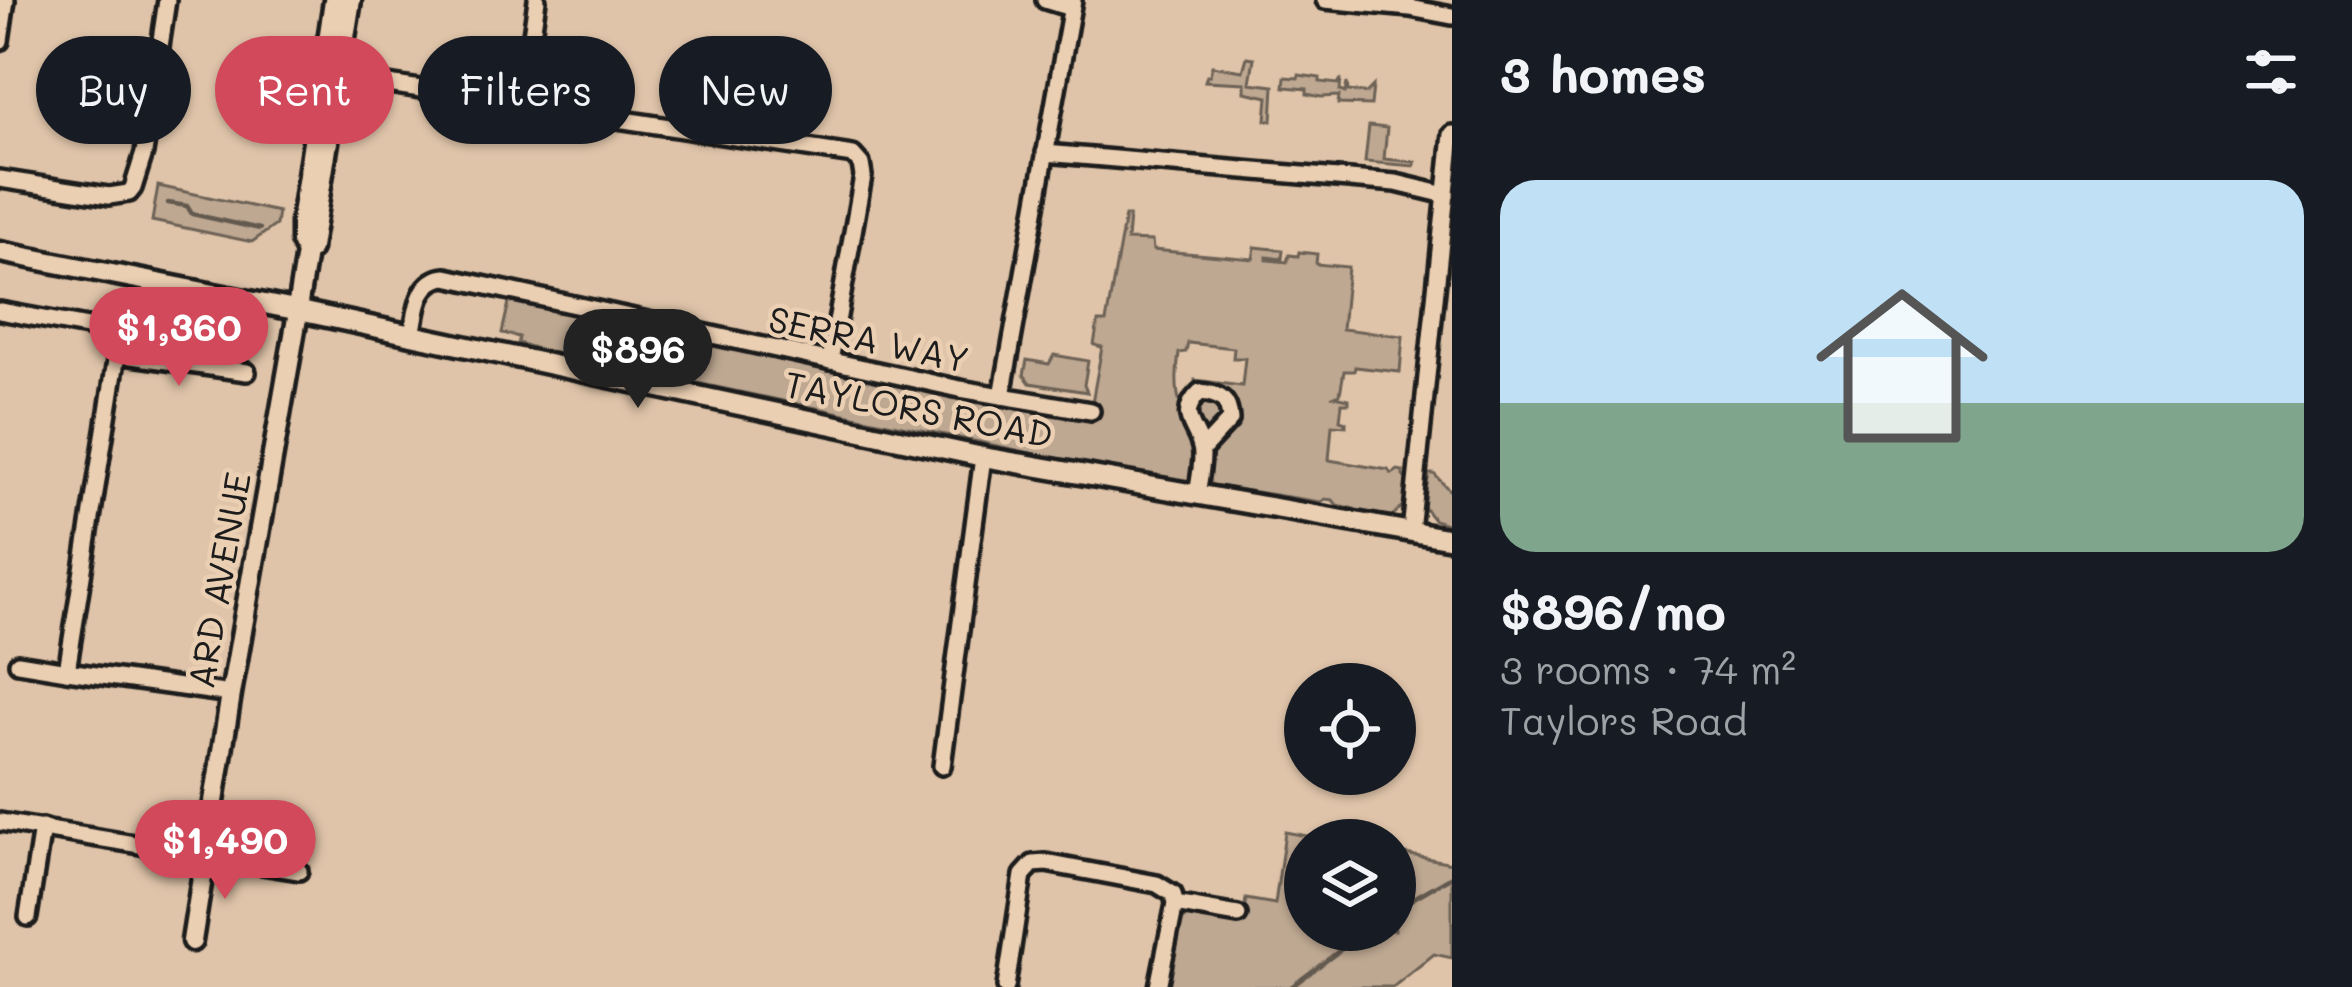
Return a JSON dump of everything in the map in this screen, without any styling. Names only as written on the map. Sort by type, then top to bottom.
[{"type":"street","points":[[0,41],[6,0]]},
{"type":"street","points":[[0,179],[116,197],[129,193],[144,153],[167,0]]},
{"type":"street","points":[[328,144],[313,241],[305,253],[301,222],[334,0]]},
{"type":"street","points":[[345,36],[350,0]]},
{"type":"street","points":[[532,36],[538,0]]},
{"type":"street","points":[[1002,396],[1072,4],[1045,0]]},
{"type":"street","points":[[1325,0],[1452,16]]},
{"type":"street","points":[[1410,8],[1452,6]]},
{"type":"street","points":[[635,121],[854,155],[863,176],[830,361]]},
{"type":"street","points":[[1411,532],[1452,134]]},
{"type":"street","points":[[1046,147],[1113,158],[1447,188]]},
{"type":"street","name":"TAYLORS ROAD","points":[[0,252],[983,457],[1452,539]]},
{"type":"street","name":"ARD AVENUE","points":[[192,941],[305,253]]},
{"type":"street","name":"SERRA WAY","points":[[412,336],[426,286],[446,278],[830,361],[1091,411]]},
{"type":"street","points":[[0,311],[109,331],[117,354],[68,670]]},
{"type":"street","points":[[117,354],[248,372]]},
{"type":"street","points":[[1198,495],[1203,448]]},
{"type":"street","points":[[942,766],[983,457]]},
{"type":"street","points":[[18,663],[231,694]]},
{"type":"street","points":[[0,822],[298,871]]},
{"type":"street","points":[[28,917],[42,828]]},
{"type":"street","points":[[1006,987],[1023,875],[1034,864],[1046,862],[1157,884],[1173,894],[1159,987]]},
{"type":"street","points":[[1175,904],[1238,914]]},
{"type":"shaded area","points":[[1247,57],[1254,58],[1250,83],[1274,86],[1272,121],[1266,120],[1268,97],[1245,92],[1245,83],[1205,81],[1212,66],[1243,71]]},
{"type":"shaded area","points":[[1299,75],[1338,84],[1341,79],[1340,91],[1345,93],[1347,83],[1348,91],[1366,93],[1373,86],[1371,105],[1338,104],[1339,96],[1321,97],[1307,94],[1307,89],[1284,87],[1285,77]]},
{"type":"shaded area","points":[[1369,126],[1387,128],[1384,159],[1415,162],[1414,166],[1365,162]]},
{"type":"shaded area","points":[[158,186],[278,212],[276,225],[252,242],[152,221]]},
{"type":"shaded area","points":[[1125,216],[1129,216],[1127,240],[1152,241],[1153,250],[1253,259],[1255,247],[1283,250],[1282,259],[1267,260],[1287,262],[1289,255],[1299,252],[1317,254],[1316,264],[1348,267],[1342,329],[1403,336],[1400,372],[1355,367],[1344,371],[1340,394],[1335,396],[1349,399],[1342,403],[1340,420],[1346,426],[1332,425],[1329,460],[1392,474],[1403,471],[1409,482],[1397,512],[1392,516],[1354,511],[1333,500],[1204,484],[1207,454],[1238,415],[1229,398],[1195,390],[1195,380],[1242,386],[1245,358],[1233,358],[1234,348],[1188,343],[1186,352],[1179,353],[1177,391],[1193,451],[1192,483],[540,350],[502,333],[510,298],[1089,419],[1102,347],[1094,345],[1098,322],[1106,322]]},
{"type":"shaded area","points":[[1054,355],[1088,361],[1087,392],[1030,383],[1024,375],[1027,360],[1049,364]]},
{"type":"shaded area","points":[[1206,396],[1227,412],[1213,432],[1200,431],[1194,420],[1198,398]]},
{"type":"shaded area","points":[[1429,474],[1452,493],[1452,526],[1434,520],[1423,506]]},
{"type":"shaded area","points":[[1284,839],[1284,951],[1416,951],[1416,856],[1452,863],[1452,958],[1434,954],[1393,987],[1165,987],[1177,925],[1183,919],[1207,914],[1242,921],[1246,899],[1275,904]]},
{"type":"waterway","points":[[168,203],[187,206],[192,214],[260,229]]},
{"type":"waterway","points":[[1416,897],[1452,876]]},
{"type":"waterway","points":[[1291,987],[1339,951]]}]
